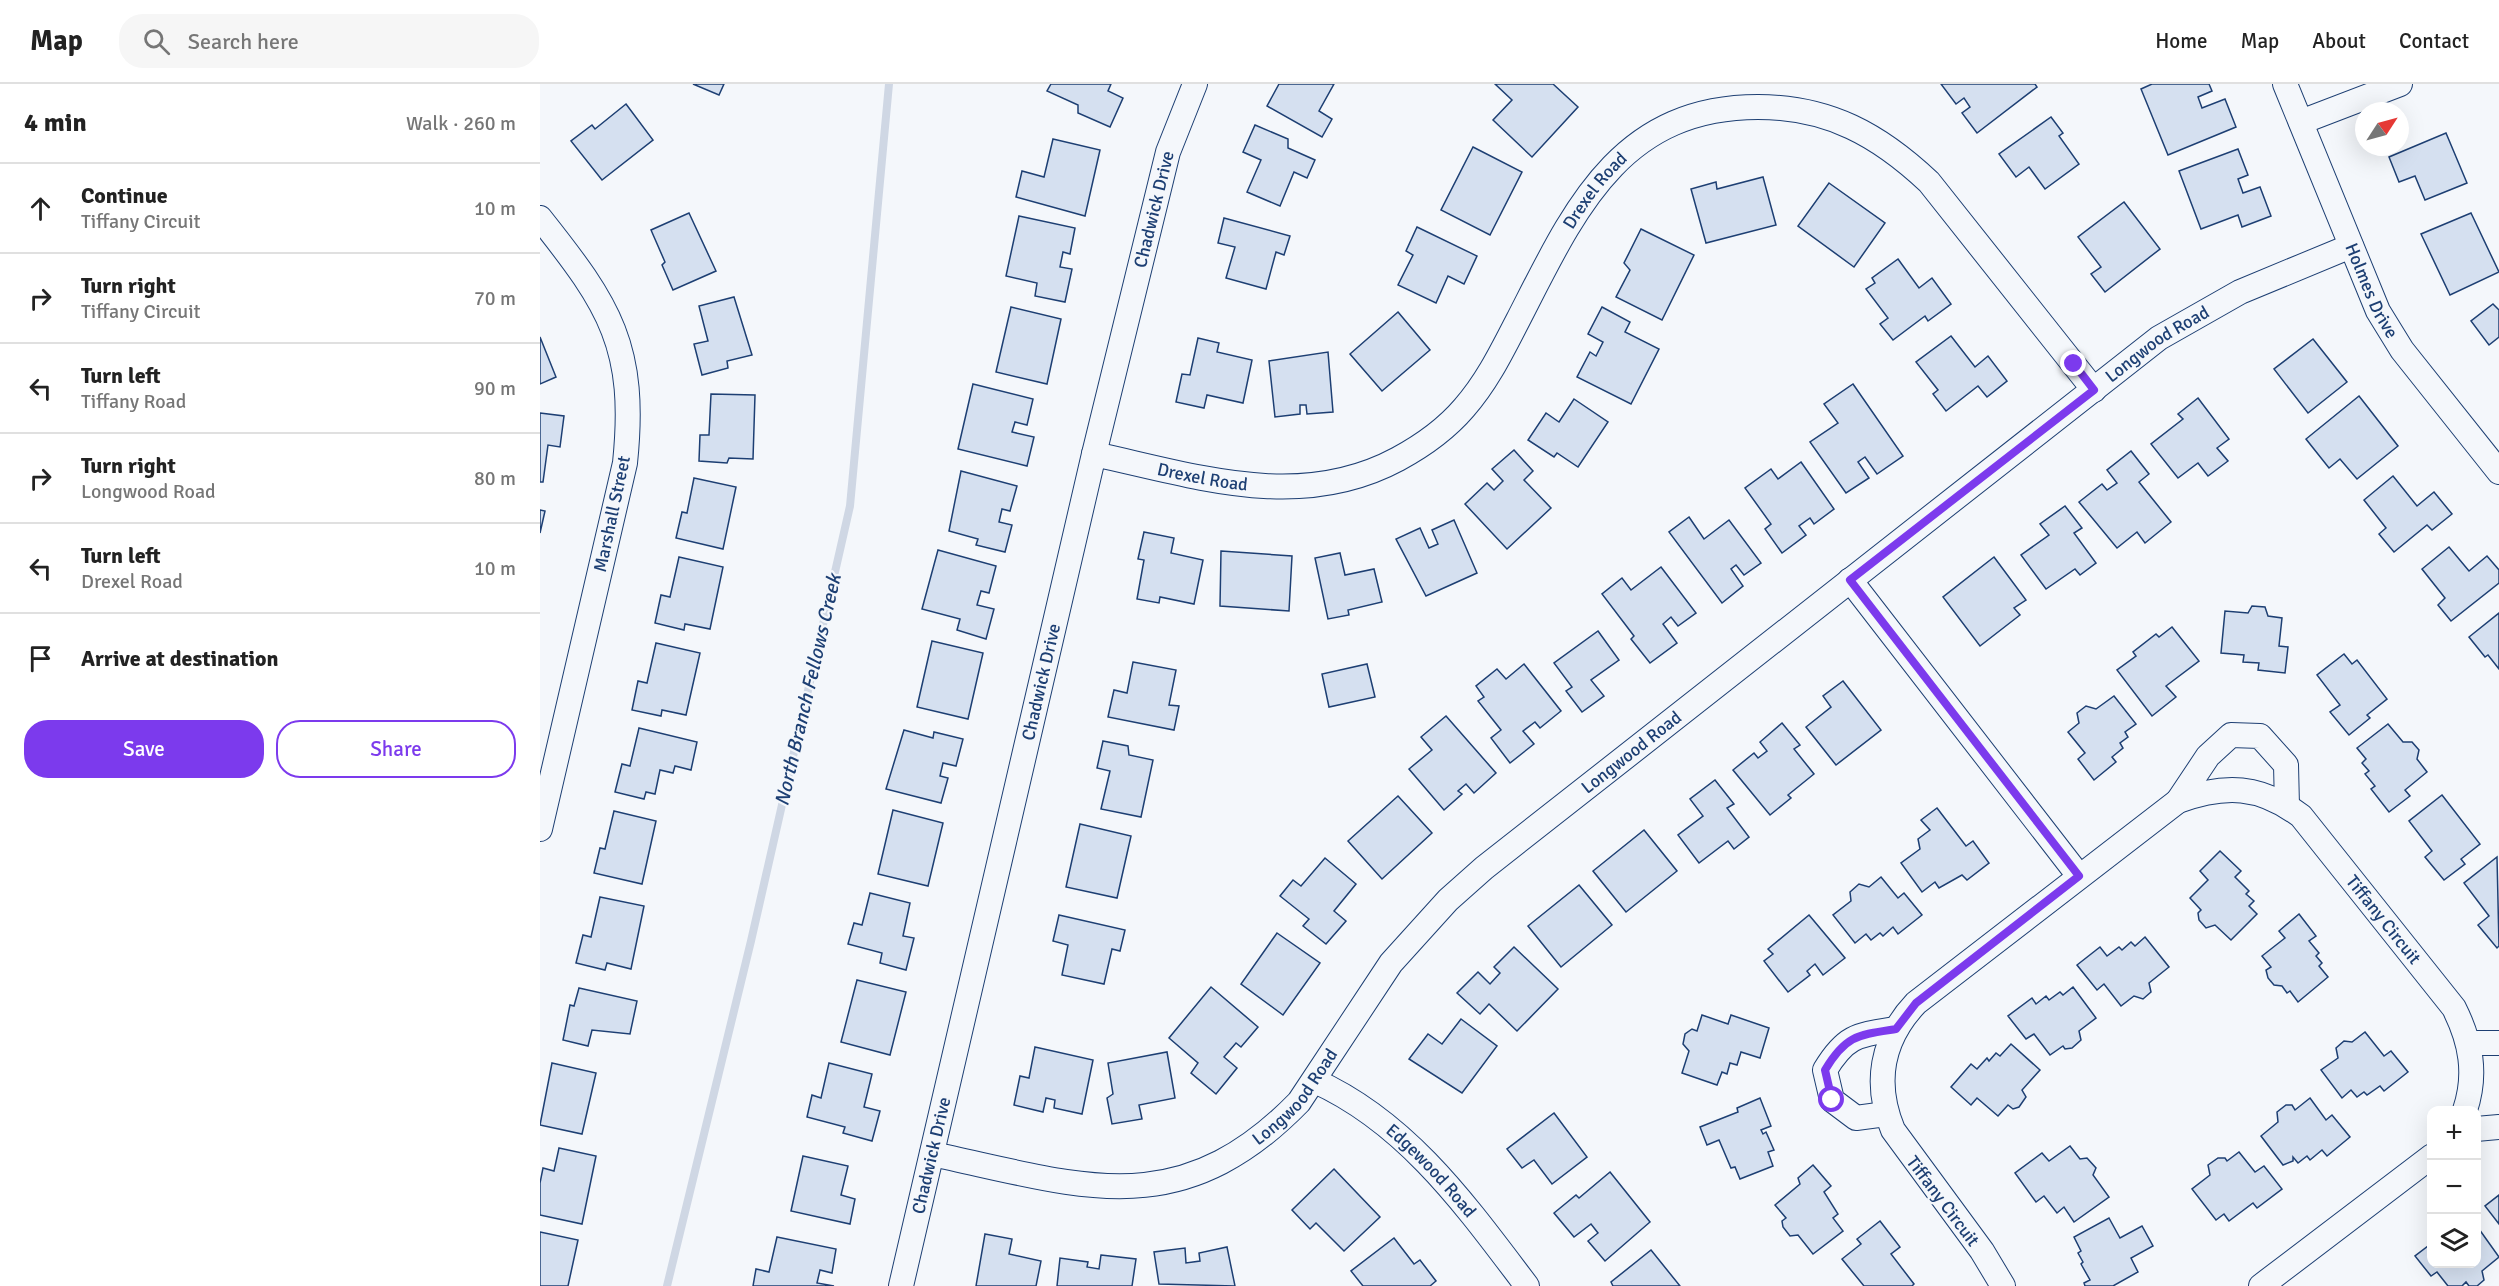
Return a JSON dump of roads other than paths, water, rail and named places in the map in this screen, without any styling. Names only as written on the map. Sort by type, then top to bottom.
[{"type":"street","name":"Chadwick Drive","points":[[901,1286],[1094,454],[1168,152],[1196,84]]},
{"type":"street","name":"Holmes Drive","points":[[2285,84],[2378,311],[2402,350],[2499,472]]},
{"type":"street","points":[[2301,122],[2400,84]]},
{"type":"street","name":"Drexel Road","points":[[1094,454],[1236,485],[1275,488],[1339,482],[1398,459],[1443,428],[1463,409],[1481,386],[1497,361],[1563,233],[1601,177],[1645,139],[1674,123],[1703,113],[1737,107],[1779,107],[1821,115],[1860,129],[1898,153],[1929,182],[2094,390]]},
{"type":"street","name":"Marshall Street","points":[[540,218],[597,293],[613,325],[628,384],[630,420],[625,463],[540,829]]},
{"type":"street","name":"Longwood Road","points":[[932,1154],[1085,1186],[1120,1188],[1154,1185],[1196,1174],[1243,1150],[1280,1122],[1315,1081],[1391,963],[1448,900],[1492,861],[2159,338],[2240,292],[2350,246]]},
{"type":"street","points":[[1850,580],[2079,876]]},
{"type":"street","name":"Tiffany Circuit","points":[[2178,801],[2208,756],[2231,735],[2260,736],[2286,765],[2288,806]]},
{"type":"street","name":"Tiffany Circuit","points":[[2003,1286],[1982,1251],[1902,1146],[1886,1114],[1881,1079],[1888,1045],[1896,1029],[1916,1003],[2178,801],[2207,790],[2243,790],[2272,798],[2301,816],[2454,1008],[2469,1043],[2472,1079],[2466,1106]]},
{"type":"street","points":[[1886,1114],[1856,1118],[1832,1100],[1825,1070],[1839,1046],[1865,1034],[1896,1029]]},
{"type":"street","points":[[2469,1043],[2499,1043]]},
{"type":"street","name":"Edgewood Road","points":[[1315,1081],[1353,1100],[1395,1131],[1435,1170],[1527,1286]]},
{"type":"street","points":[[2481,1129],[2499,1127]]},
{"type":"street","points":[[2261,1286],[2427,1160]]},
{"type":"waterway","name":"North Branch Fellows Creek","points":[[667,1286],[751,941],[850,506],[889,84]]}]
